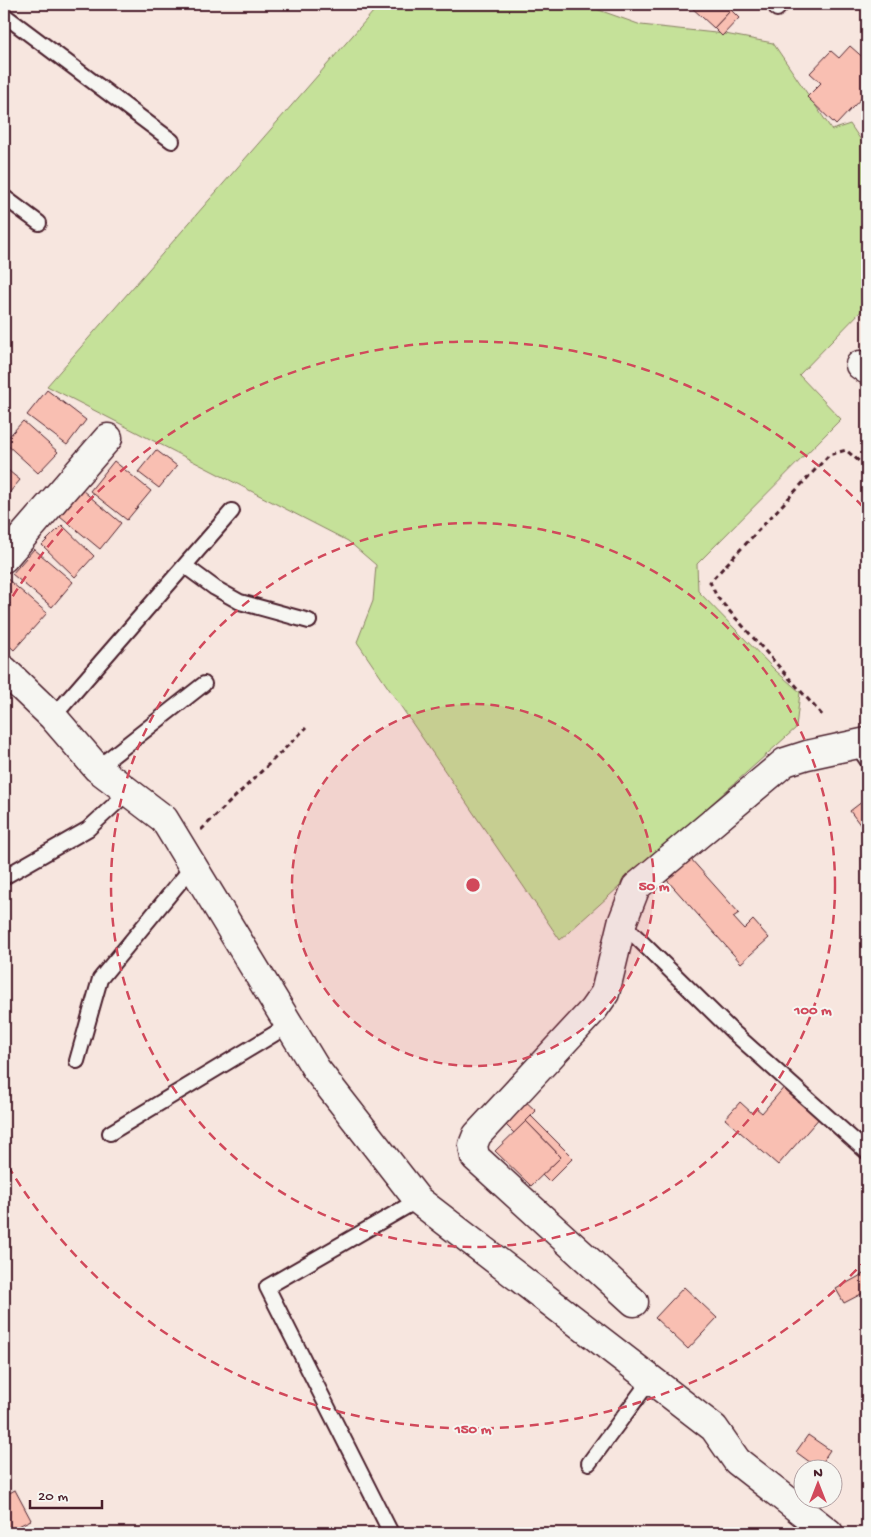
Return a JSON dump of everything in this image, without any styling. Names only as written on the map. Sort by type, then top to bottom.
[{"type":"street","points":[[4,558],[108,438]]},
{"type":"street","points":[[4,670],[53,717],[97,768],[164,819],[316,1069],[418,1200],[714,1428],[737,1461],[829,1533]]},
{"type":"street","points":[[634,1302],[475,1157],[473,1145],[477,1135],[593,1010],[606,993],[622,923],[636,887],[785,762],[864,749]]},
{"type":"lane","points":[[4,15],[172,141]]},
{"type":"lane","points":[[4,197],[39,223]]},
{"type":"lane","points":[[53,717],[232,511]]},
{"type":"lane","points":[[185,566],[215,588],[240,602],[309,621]]},
{"type":"lane","points":[[97,768],[204,684]]},
{"type":"lane","points":[[4,877],[88,829],[128,792]]},
{"type":"lane","points":[[77,1061],[100,979],[188,857]]},
{"type":"lane","points":[[622,923],[733,1032],[867,1152]]},
{"type":"lane","points":[[110,1133],[289,1025]]},
{"type":"lane","points":[[391,1533],[267,1287],[418,1200]]},
{"type":"lane","points":[[589,1463],[651,1379]]},
{"type":"path","points":[[822,715],[717,597],[710,582],[829,455],[846,450],[867,468]]},
{"type":"path","points":[[188,857],[306,728]]},
{"type":"green space","points":[[380,4],[582,4],[641,25],[725,34],[773,43],[832,130],[850,124],[867,149],[867,311],[864,308],[799,375],[841,419],[697,564],[698,591],[776,671],[800,692],[796,728],[560,940],[357,642],[373,601],[376,565],[348,541],[47,386]]},
{"type":"building","points":[[693,4],[737,4],[714,28],[690,6]]},
{"type":"building","points":[[731,10],[739,18],[722,36],[714,28]]},
{"type":"building","points":[[850,46],[867,61],[863,69],[867,72],[867,92],[836,125],[807,97],[821,83],[810,73],[831,51],[839,58]]},
{"type":"building","points":[[47,390],[86,420],[67,445],[27,415]]},
{"type":"building","points":[[23,421],[58,452],[38,473],[4,442]]},
{"type":"building","points":[[156,450],[177,466],[159,488],[138,472]]},
{"type":"building","points":[[114,461],[151,491],[127,520],[90,491]]},
{"type":"building","points":[[4,467],[20,480],[4,499]]},
{"type":"building","points":[[82,490],[121,523],[100,549],[60,516]]},
{"type":"building","points":[[62,525],[94,556],[75,577],[42,545]]},
{"type":"building","points":[[34,549],[73,582],[52,607],[12,574]]},
{"type":"building","points":[[4,576],[47,613],[14,650],[4,641]]},
{"type":"building","points":[[867,798],[867,834],[850,811]]},
{"type":"building","points":[[690,858],[739,913],[733,917],[744,929],[753,920],[769,938],[741,963],[666,879]]},
{"type":"building","points":[[786,1085],[821,1116],[778,1165],[725,1119],[740,1102],[752,1113],[756,1108],[762,1113]]},
{"type":"building","points":[[521,1097],[536,1111],[514,1133],[500,1119]]},
{"type":"building","points":[[531,1116],[573,1158],[549,1182],[542,1175],[561,1157],[526,1121]]},
{"type":"building","points":[[526,1121],[561,1157],[531,1186],[495,1151]]},
{"type":"building","points":[[865,1273],[867,1291],[844,1303],[836,1289]]},
{"type":"building","points":[[684,1287],[717,1318],[688,1349],[655,1318]]},
{"type":"building","points":[[808,1435],[830,1450],[823,1460],[807,1460],[796,1452]]},
{"type":"building","points":[[15,1490],[31,1520],[4,1533],[4,1496]]}]
